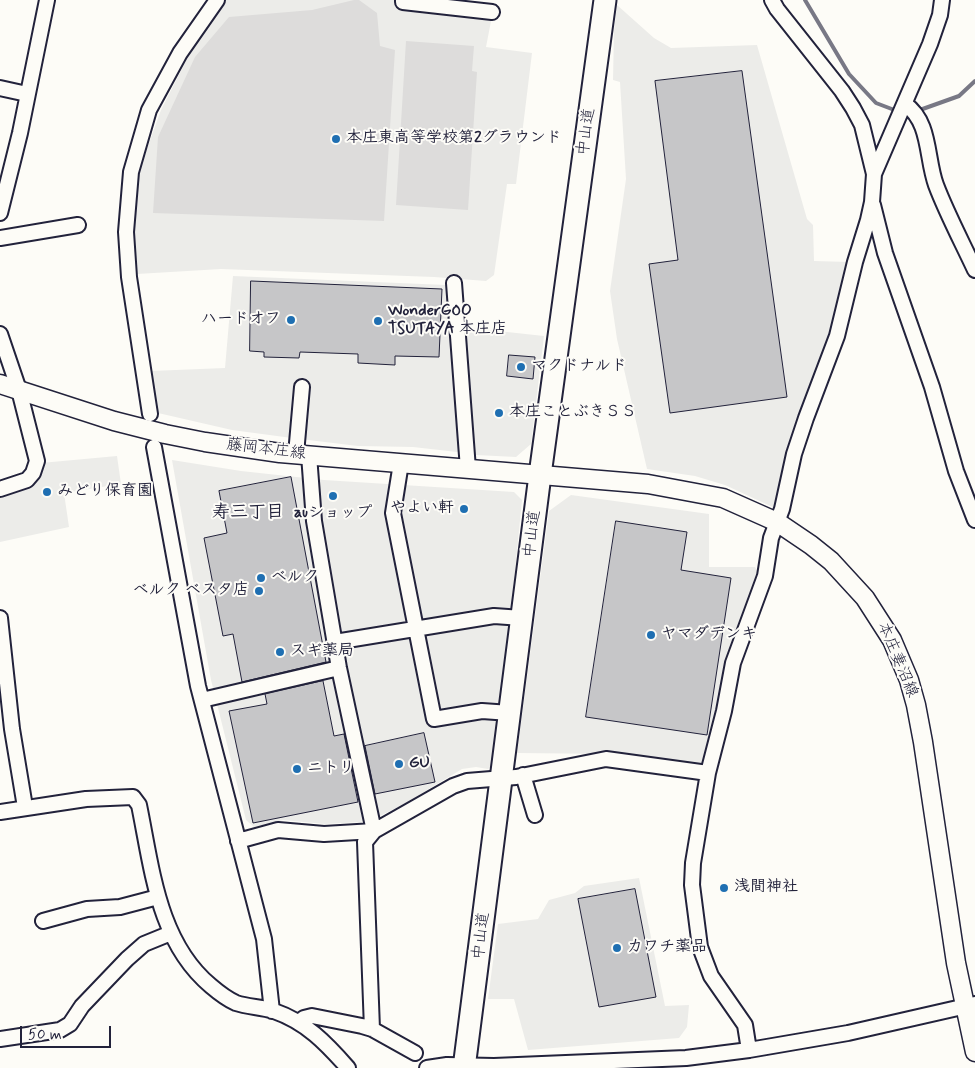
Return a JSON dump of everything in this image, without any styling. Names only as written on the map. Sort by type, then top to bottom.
[{"type":"highway","name":"中山道","points":[[464,1067],[540,475],[604,0]]},
{"type":"main road","name":"藤岡本庄線","points":[[0,384],[114,421],[205,442],[401,464],[540,475]]},
{"type":"main road","name":"本庄妻沼線","points":[[540,475],[648,484],[723,498],[777,522],[811,545],[831,561],[865,598],[892,640],[909,680],[916,705],[956,962],[970,1005],[975,1052]]},
{"type":"street","points":[[0,213],[20,133],[47,0]]},
{"type":"street","points":[[150,414],[128,268],[126,232],[131,172],[149,110],[180,53],[217,0]]},
{"type":"street","points":[[403,0],[403,2],[492,12]]},
{"type":"street","points":[[749,1050],[745,1025],[711,976],[700,947],[692,884],[693,863],[708,773],[724,711],[733,663],[767,566],[771,538],[782,509],[794,454],[837,336],[855,262],[868,220],[872,202],[874,174],[862,124],[853,108],[772,0]]},
{"type":"street","points":[[874,174],[907,113],[940,15],[942,0]]},
{"type":"street","points":[[0,88],[27,94]]},
{"type":"street","points":[[907,113],[927,140],[936,184],[975,270]]},
{"type":"street","points":[[872,202],[885,253],[932,387],[956,470],[975,520]]},
{"type":"street","points":[[0,238],[78,225]]},
{"type":"street","points":[[454,283],[468,469]]},
{"type":"street","points":[[0,334],[20,390],[37,461],[33,473],[27,480],[0,489]]},
{"type":"street","points":[[302,387],[302,454],[339,668],[374,831]]},
{"type":"street","points":[[154,447],[202,700],[264,940],[272,1011]]},
{"type":"street","points":[[401,464],[393,513],[434,719],[482,711],[510,713]]},
{"type":"street","points":[[335,642],[494,616],[522,618]]},
{"type":"street","points":[[0,619],[12,729],[25,808]]},
{"type":"street","points":[[202,700],[339,668]]},
{"type":"street","points":[[372,1029],[365,842],[374,831],[453,786],[467,781],[523,776],[606,759],[708,773]]},
{"type":"street","points":[[523,776],[535,815]]},
{"type":"street","points":[[0,812],[86,799],[133,798],[139,805],[158,897],[171,933],[189,962],[203,979],[236,1003],[272,1011],[298,1022],[323,1040],[348,1068]]},
{"type":"street","points":[[238,841],[278,830],[324,834],[374,831]]},
{"type":"street","points":[[43,921],[87,909],[120,907],[158,897]]},
{"type":"street","points":[[0,1039],[60,1030],[70,1024],[82,1006],[127,959],[144,944],[171,933]]},
{"type":"street","points":[[427,1068],[448,1065],[464,1067],[686,1063],[848,1033],[970,1005]]},
{"type":"street","points":[[298,1022],[312,1016],[372,1029],[415,1053]]},
{"type":"shaded area","name":"本庄東高等学校第2グラウンド","points":[[225,0],[398,0],[492,16],[486,47],[532,53],[516,184],[507,184],[494,275],[486,281],[434,277],[221,269],[137,274],[134,218],[140,168],[161,110],[187,59]]},
{"type":"shaded area","points":[[359,0],[377,13],[380,46],[395,50],[384,221],[153,213],[158,137],[195,57],[229,17],[312,10]]},
{"type":"shaded area","points":[[617,5],[654,38],[671,48],[757,45],[807,219],[813,225],[814,261],[849,262],[833,334],[779,510],[725,485],[695,476],[647,469],[617,339],[610,291],[626,179],[620,82],[613,80],[614,31]]},
{"type":"shaded area","points":[[406,41],[474,46],[472,71],[477,72],[468,210],[396,205]]},
{"type":"shaded area","points":[[233,276],[446,285],[462,450],[457,452],[413,447],[358,446],[292,438],[232,430],[158,413],[151,371],[225,368]]},
{"type":"shaded area","points":[[461,327],[544,336],[531,444],[516,457],[476,455],[471,449]]},
{"type":"shaded area","points":[[117,456],[121,484],[64,493],[69,527],[0,542],[0,493],[41,463]]},
{"type":"shaded area","points":[[172,460],[241,471],[324,480],[514,492],[522,500],[496,764],[488,769],[476,767],[462,769],[404,804],[380,816],[361,822],[325,824],[283,820],[254,827],[246,820],[211,680]]},
{"type":"shaded area","points":[[571,495],[709,514],[709,567],[755,567],[759,574],[727,658],[705,760],[699,765],[612,754],[517,753],[549,511]]},
{"type":"shaded area","points":[[639,878],[665,1006],[689,1005],[687,1027],[679,1038],[528,1050],[514,999],[488,999],[498,924],[538,919],[549,900],[575,893],[584,886]]},
{"type":"building","points":[[742,71],[787,397],[670,413],[649,264],[678,260],[655,81]]},
{"type":"building","name":"WonderGOO TSUTAYA 本庄店","points":[[251,281],[442,289],[439,357],[395,356],[395,365],[358,363],[358,354],[300,352],[299,358],[264,357],[264,352],[250,351]]},
{"type":"building","name":"マクドナルド","points":[[509,355],[535,357],[533,379],[507,376]]},
{"type":"building","points":[[291,477],[326,662],[242,682],[233,634],[223,636],[204,538],[227,533],[219,491]]},
{"type":"building","points":[[616,521],[687,532],[681,570],[731,578],[707,735],[586,717]]},
{"type":"building","name":"ニトリ","points":[[323,681],[334,736],[344,734],[358,802],[253,823],[229,711],[267,704],[265,694]]},
{"type":"building","name":"GU","points":[[424,733],[435,782],[375,794],[365,746]]},
{"type":"building","name":"カワチ薬品","points":[[635,889],[656,997],[599,1007],[578,899]]},
{"type":"waterway","points":[[805,0],[849,74],[876,103],[897,111]]},
{"type":"waterway","points":[[917,111],[959,96],[975,81]]},
{"type":"place","name":"本庄東高等学校第2グラウンド","points":[[336,139]]},
{"type":"place","name":"ハードオフ","points":[[291,320]]},
{"type":"place","name":"WonderGOO TSUTAYA 本庄店","points":[[378,321]]},
{"type":"place","name":"マクドナルド","points":[[521,367]]},
{"type":"place","name":"本庄ことぶきＳＳ","points":[[499,413]]},
{"type":"place","name":"みどり保育園","points":[[47,492]]},
{"type":"place","name":"auショップ","points":[[333,496]]},
{"type":"place","name":"やよい軒","points":[[464,509]]},
{"type":"place","name":"ベルク","points":[[261,578]]},
{"type":"place","name":"ベルク ベスタ店","points":[[259,591]]},
{"type":"place","name":"ヤマダデンキ","points":[[651,635]]},
{"type":"place","name":"スギ薬局","points":[[280,652]]},
{"type":"place","name":"GU","points":[[399,764]]},
{"type":"place","name":"ニトリ","points":[[297,769]]},
{"type":"place","name":"浅間神社","points":[[724,888]]},
{"type":"place","name":"カワチ薬品","points":[[617,948]]},
{"type":"district","name":"寿三丁目","points":[[248,513]]}]
